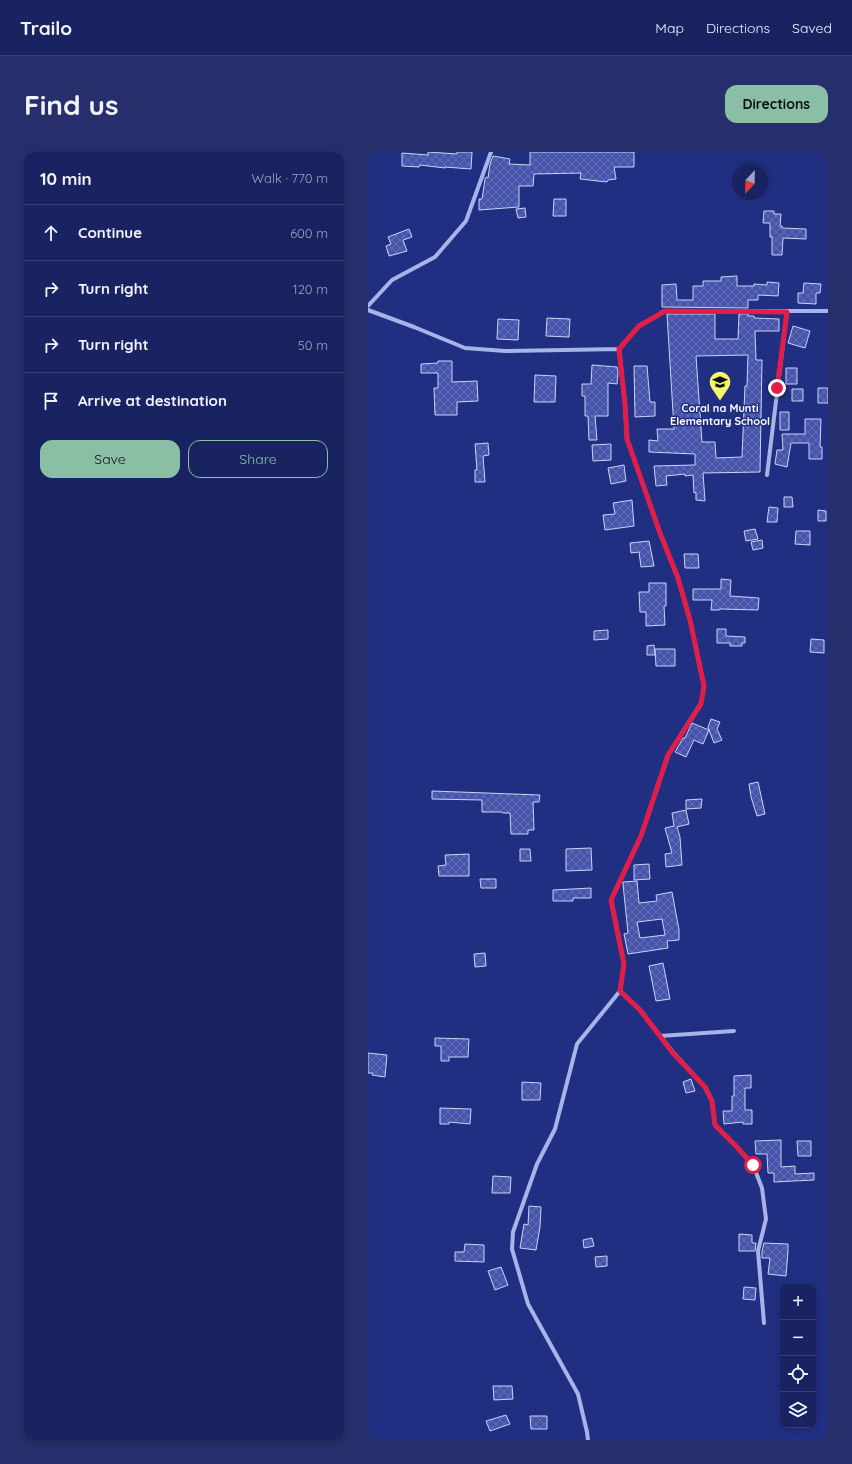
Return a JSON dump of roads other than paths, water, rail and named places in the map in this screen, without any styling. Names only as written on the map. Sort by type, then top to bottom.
[{"type":"street","points":[[368,306],[392,280],[434,257],[466,221],[489,152]]},
{"type":"street","points":[[368,310],[465,348],[505,351],[619,349]]},
{"type":"street","points":[[588,1440],[578,1394],[528,1304],[512,1249],[514,1232],[537,1164],[555,1129],[577,1044],[620,991],[624,964],[611,900],[641,836],[668,755],[701,704],[704,686],[690,620],[678,578],[658,527],[627,439],[619,349],[639,326],[665,311],[828,311]]},
{"type":"street","points":[[767,475],[787,312]]},
{"type":"street","points":[[620,991],[640,1010],[672,1052],[705,1087],[712,1101],[715,1125],[753,1165],[762,1188],[766,1219],[758,1251],[764,1323]]},
{"type":"street","points":[[660,1036],[734,1031]]},
{"type":"place","name":"Coral na Munti Elementary School","points":[[720,402]]}]
